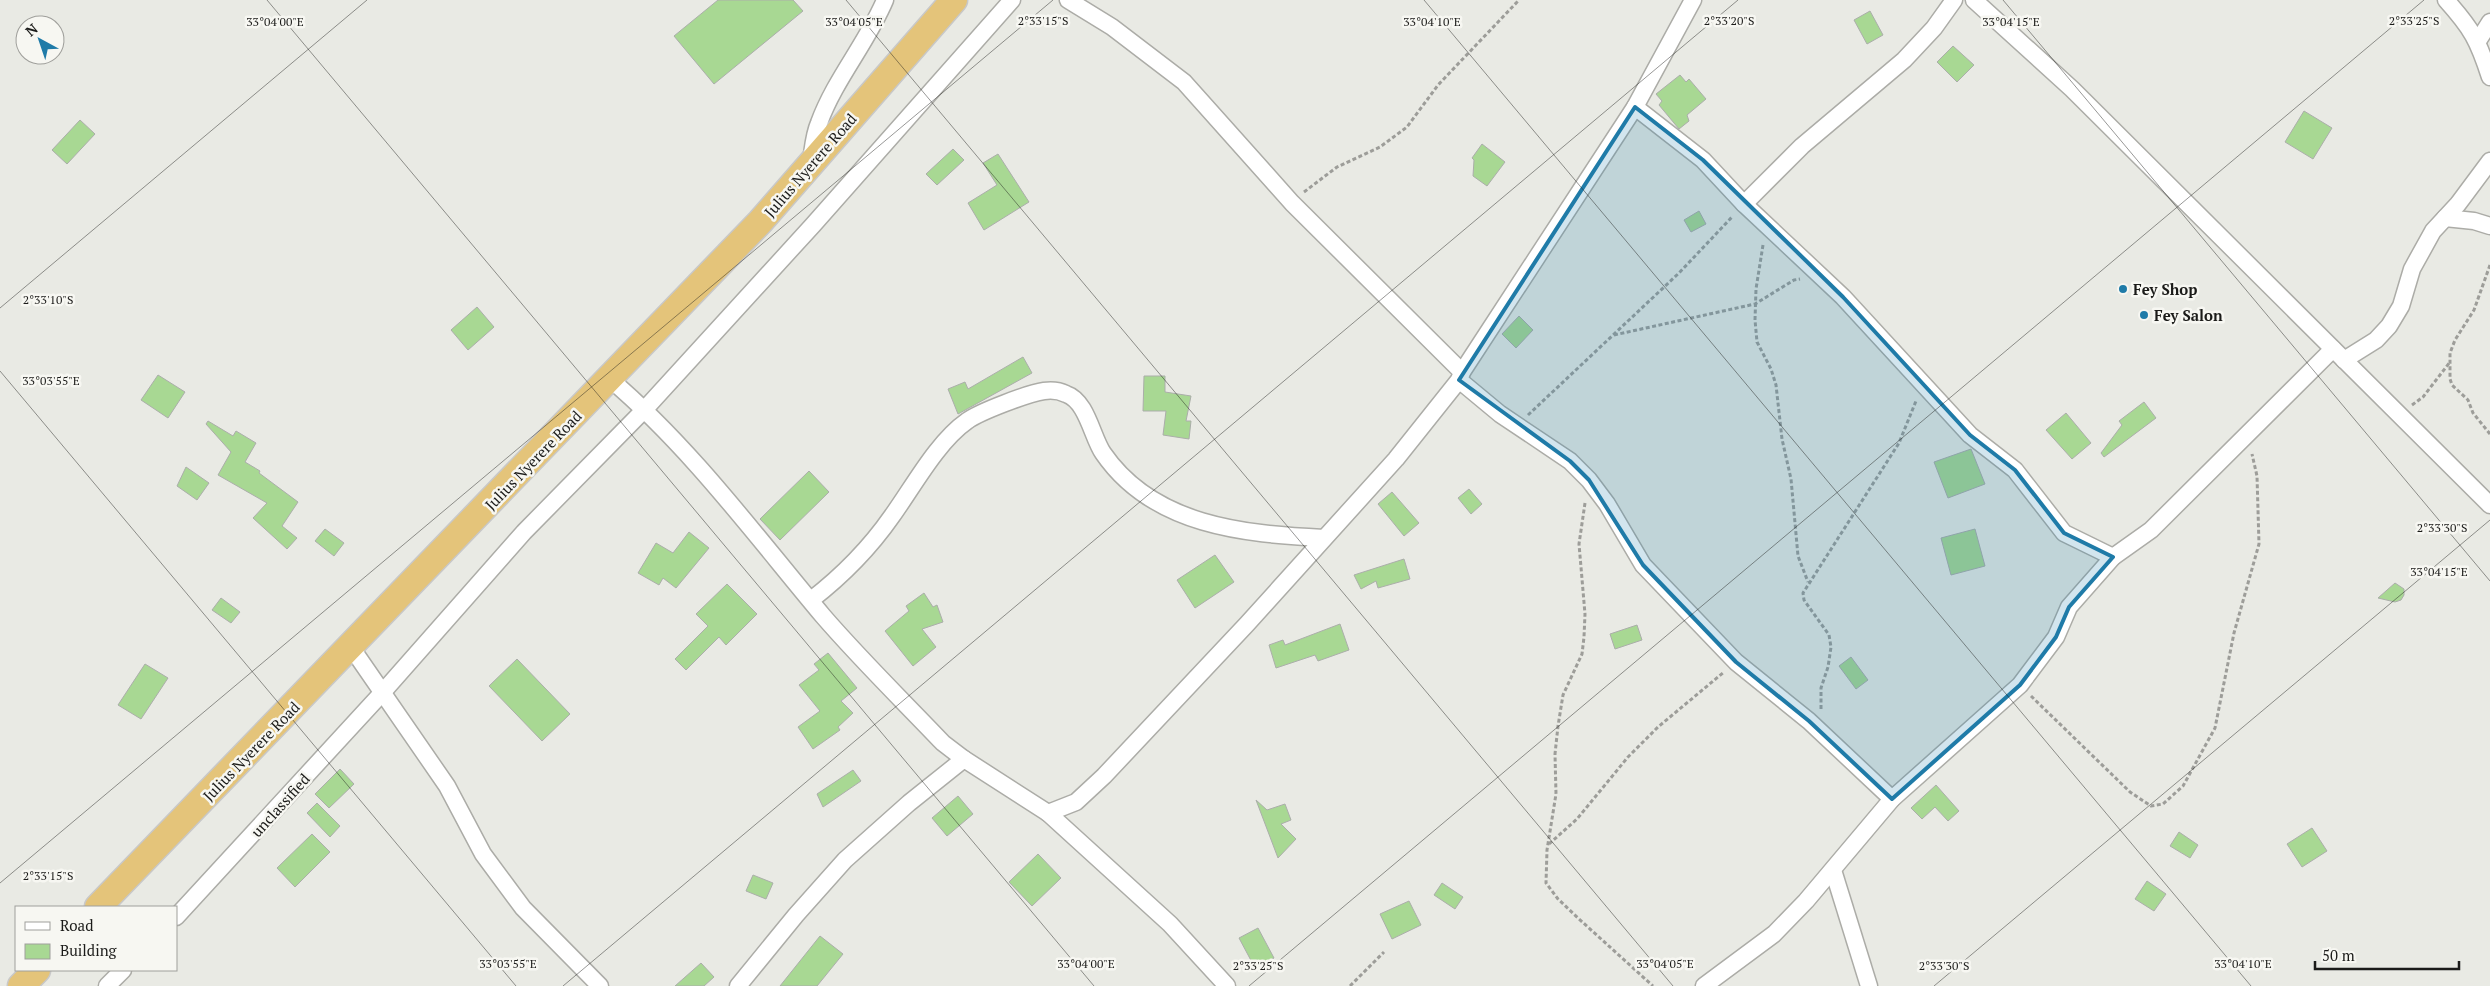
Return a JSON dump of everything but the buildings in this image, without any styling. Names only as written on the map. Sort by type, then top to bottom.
[{"type":"highway","name":"Julius Nyerere Road","points":[[99,906],[610,379],[810,168],[954,0]]},
{"type":"highway","points":[[21,986],[36,971]]},
{"type":"street","points":[[810,168],[818,124],[840,78],[875,24],[884,0]]},
{"type":"street","name":"unclassified","points":[[178,915],[382,693],[524,532],[645,409],[813,225],[1012,0]]},
{"type":"street","points":[[1068,0],[1112,27],[1184,82],[1292,203],[1461,376],[1517,425],[1570,461],[1590,480],[1607,504],[1643,564],[1736,662],[1820,732],[1892,799]]},
{"type":"street","points":[[1067,832],[1069,810],[1143,734],[1396,459],[1461,376],[1635,107],[1693,0]]},
{"type":"street","points":[[1744,204],[1802,146],[1904,60],[1934,28],[1954,0]]},
{"type":"street","points":[[1974,0],[2072,89],[2490,505]]},
{"type":"street","points":[[2446,0],[2466,22],[2478,41],[2490,78]]},
{"type":"street","points":[[2478,41],[2490,22]]},
{"type":"street","points":[[1635,107],[1703,160],[1744,204],[1843,297],[1970,435],[2015,470],[2064,533],[2113,557]]},
{"type":"street","points":[[1704,986],[1774,934],[1833,870],[1892,799],[2020,685],[2056,637],[2069,607],[2113,557],[2151,530],[2246,434],[2339,355],[2376,340],[2389,326],[2401,306],[2412,269],[2433,231],[2490,160]]},
{"type":"street","points":[[2445,218],[2474,221],[2490,226]]},
{"type":"street","points":[[610,379],[645,409],[732,506],[811,600],[936,736],[964,760],[1048,813],[1170,924],[1227,986]]},
{"type":"street","points":[[811,600],[834,582],[867,550],[946,440],[968,421],[1043,391],[1068,394],[1077,402],[1086,414],[1094,438],[1121,476],[1171,508],[1206,524],[1247,533],[1324,538]]},
{"type":"street","points":[[351,647],[447,786],[483,854],[523,908],[600,986]]},
{"type":"street","points":[[738,986],[796,915],[845,860],[909,803],[964,760]]},
{"type":"street","points":[[1048,813],[1076,802]]},
{"type":"street","points":[[1833,870],[1870,986]]},
{"type":"street","points":[[107,986],[122,971]]},
{"type":"path","points":[[1292,203],[1337,166],[1380,147],[1407,127],[1438,85],[1519,0]]},
{"type":"path","points":[[1517,425],[1679,273],[1744,204]]},
{"type":"path","points":[[1767,225],[1755,304],[1757,342],[1771,369],[1776,384],[1782,439],[1791,480],[1798,556],[1808,582]]},
{"type":"path","points":[[2490,266],[2474,310],[2455,340],[2450,353],[2452,385],[2468,400],[2473,413],[2490,434]]},
{"type":"path","points":[[1614,335],[1755,304],[1794,280],[1820,276]]},
{"type":"path","points":[[2399,415],[2423,397],[2451,362]]},
{"type":"path","points":[[1820,732],[1821,688],[1828,667],[1831,647],[1829,635],[1804,600],[1803,593],[1808,582],[1899,443],[1922,384]]},
{"type":"path","points":[[2020,685],[2130,792],[2151,806],[2163,804],[2183,786],[2215,728],[2234,633],[2259,544],[2257,476],[2246,434]]},
{"type":"path","points":[[1590,480],[1579,544],[1585,614],[1584,637],[1582,654],[1563,695],[1555,754],[1556,794],[1548,844],[1546,883],[1579,919],[1653,986]]},
{"type":"path","points":[[1548,844],[1577,819],[1628,757],[1658,727],[1736,662]]},
{"type":"path","points":[[1350,986],[1384,952]]},
{"type":"highlighted area","points":[[1635,107],[1703,160],[1843,297],[1970,435],[2015,470],[2064,533],[2113,557],[2069,607],[2056,637],[2020,685],[1892,799],[1809,721],[1736,662],[1643,565],[1589,480],[1570,461],[1459,380]]},
{"type":"place","name":"Fey Shop","points":[[2123,289]]},
{"type":"place","name":"Fey Salon","points":[[2144,315]]}]
